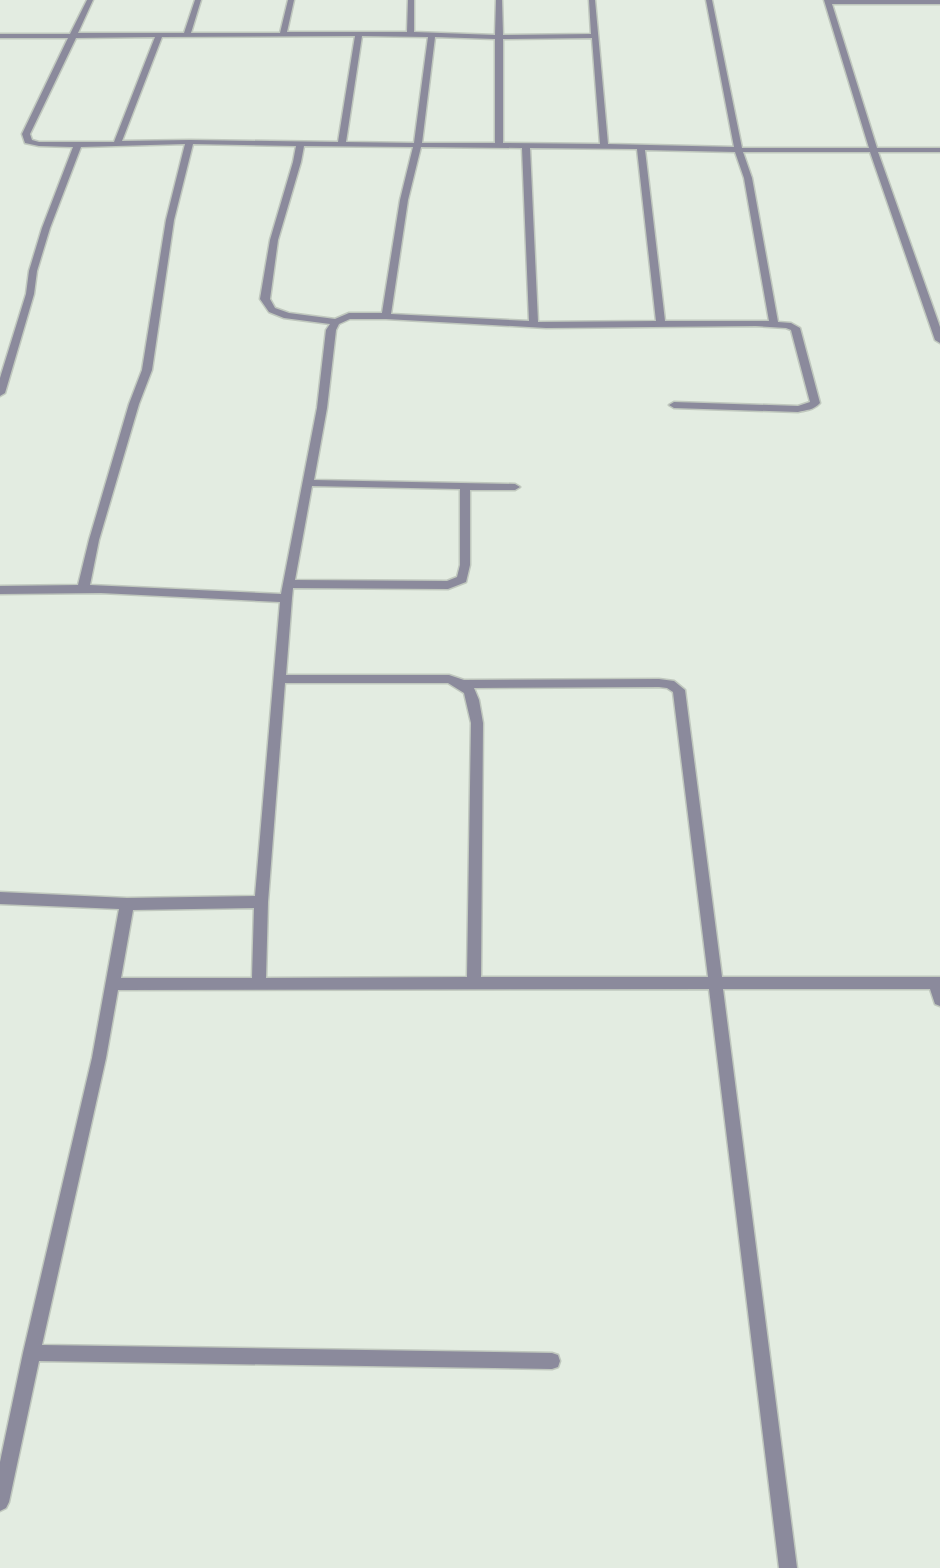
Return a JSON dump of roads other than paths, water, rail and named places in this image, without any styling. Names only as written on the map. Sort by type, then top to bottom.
[{"type":"street","points":[[90,0],[75,35],[26,134],[28,141],[39,144],[78,145],[190,142],[342,143],[418,146],[604,146],[738,150],[940,150]]},
{"type":"street","points":[[186,34],[198,0]]},
{"type":"street","points":[[283,35],[291,0]]},
{"type":"street","points":[[410,34],[411,0]]},
{"type":"street","points":[[499,146],[498,37],[500,0]]},
{"type":"street","points":[[592,0],[604,146]]},
{"type":"street","points":[[709,0],[738,150],[748,178],[774,323]]},
{"type":"street","points":[[940,2],[827,1],[873,149],[940,340]]},
{"type":"street","points":[[117,144],[160,34]]},
{"type":"street","points":[[342,143],[360,34]]},
{"type":"street","points":[[386,316],[404,200],[418,146],[432,34]]},
{"type":"street","points":[[0,46],[3,36],[432,34],[498,37],[594,36]]},
{"type":"street","points":[[83,590],[94,540],[134,404],[148,370],[170,220],[190,142]]},
{"type":"street","points":[[300,143],[297,162],[274,240],[265,299],[272,310],[287,316],[336,322]]},
{"type":"street","points":[[0,393],[20,329],[33,271],[46,228],[78,145]]},
{"type":"street","points":[[526,146],[534,324]]},
{"type":"street","points":[[641,147],[662,324]]},
{"type":"street","points":[[259,984],[261,902],[286,598],[322,408],[330,330],[336,322],[349,316],[386,316],[534,324],[774,323],[795,328],[798,333],[814,403],[809,407],[798,409],[674,404]]},
{"type":"street","points":[[307,483],[515,487]]},
{"type":"street","points":[[289,584],[448,585],[462,579],[465,565],[465,486]]},
{"type":"street","points":[[0,590],[101,589],[286,598]]},
{"type":"street","points":[[279,678],[449,679],[465,684],[670,684],[679,690],[788,1568]]},
{"type":"street","points":[[465,684],[474,702],[477,723],[474,982]]},
{"type":"street","points":[[0,898],[127,904],[261,902]]},
{"type":"street","points":[[0,1502],[31,1353],[100,1058],[127,904]]},
{"type":"street","points":[[113,984],[474,982],[938,983],[940,1000]]},
{"type":"street","points":[[31,1353],[552,1361]]}]
